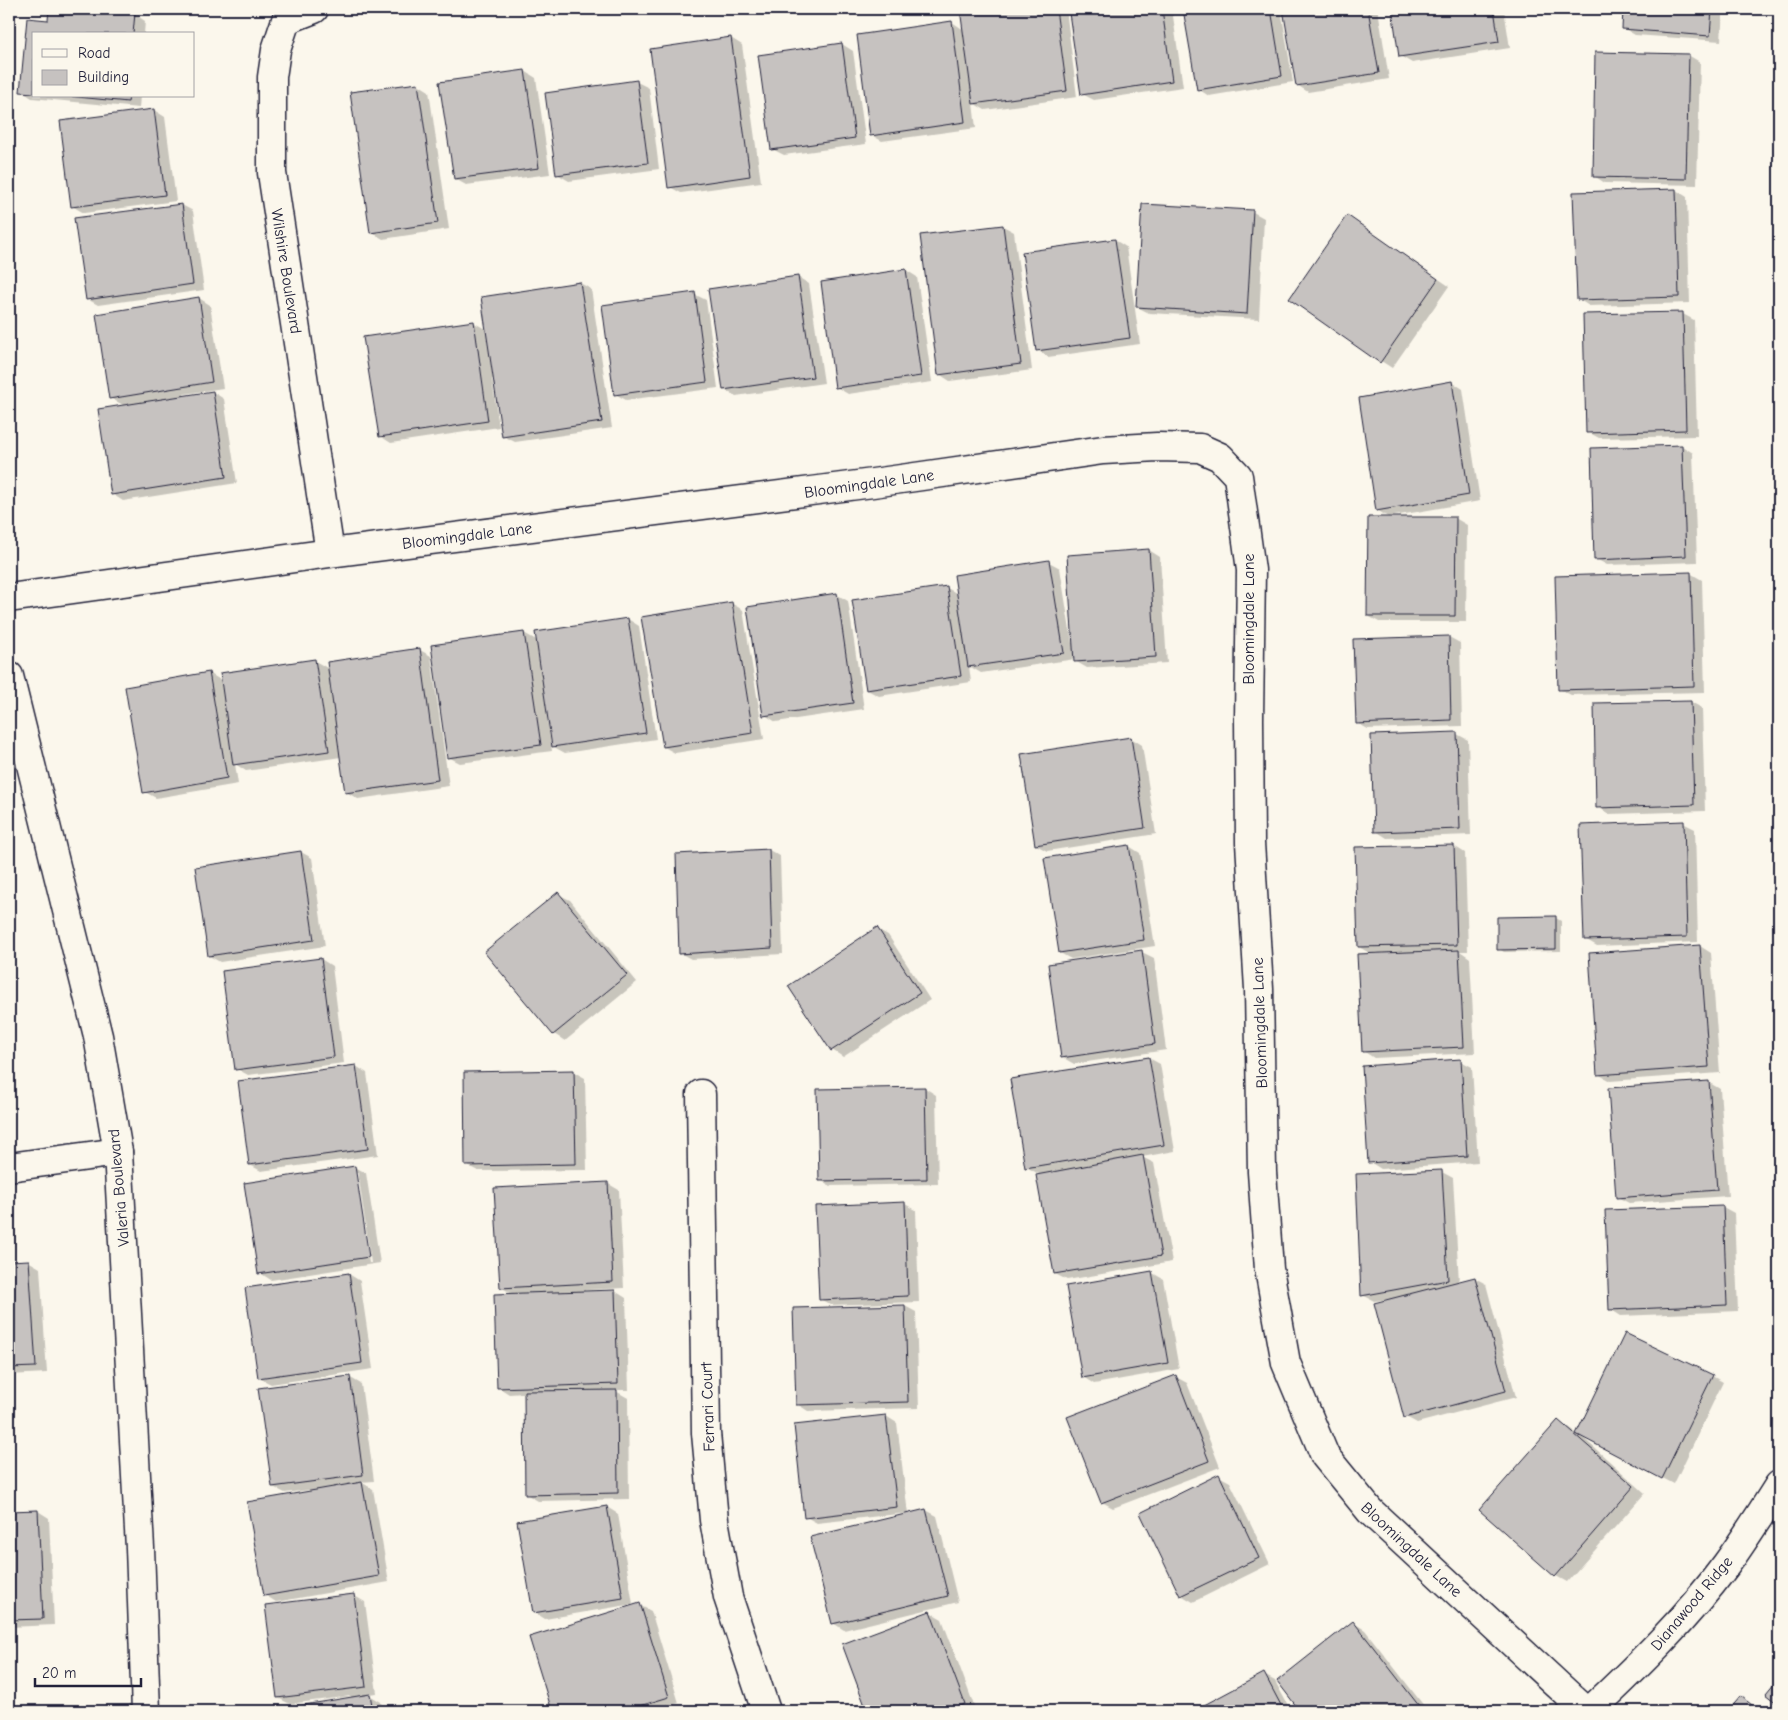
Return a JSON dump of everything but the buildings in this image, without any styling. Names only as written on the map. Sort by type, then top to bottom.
[{"type":"street","name":"Wilshire Boulevard","points":[[314,9],[286,20],[276,50],[272,76],[272,173],[330,553]]},
{"type":"street","name":"Bloomingdale Lane","points":[[9,598],[330,553],[873,483],[1103,450],[1157,447],[1200,448],[1220,457],[1238,476],[1251,570],[1250,843],[1259,989],[1262,1172],[1268,1270],[1286,1364],[1325,1456],[1370,1511],[1586,1711]]},
{"type":"street","name":"Valeria Boulevard","points":[[9,676],[98,1036],[118,1152],[140,1548],[146,1711]]},
{"type":"street","name":"Ferrari Court","points":[[701,1094],[706,1433],[714,1520],[728,1597],[766,1711]]},
{"type":"street","points":[[9,1167],[118,1152]]},
{"type":"street","name":"Dianawood Ridge","points":[[1590,1711],[1629,1674],[1695,1604],[1725,1566],[1779,1485]]}]
